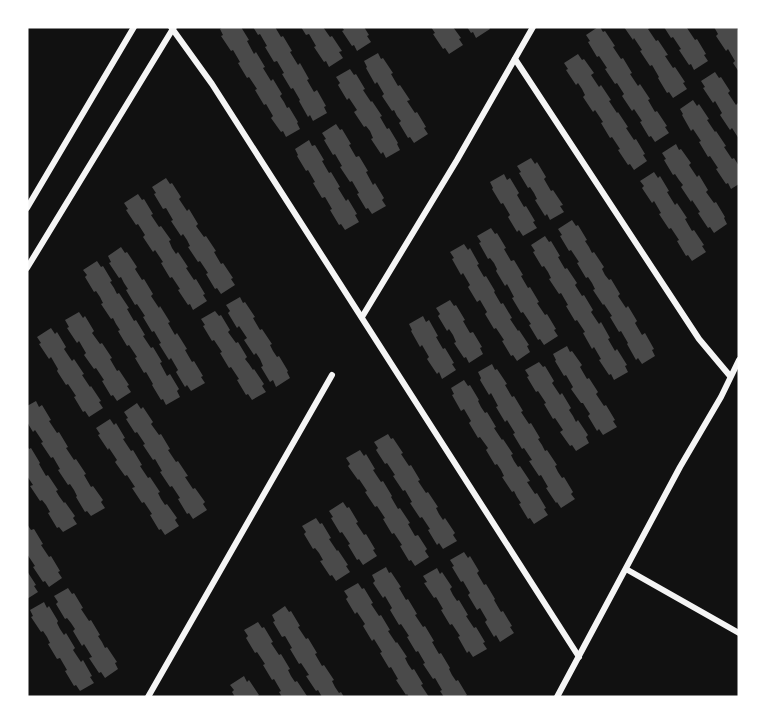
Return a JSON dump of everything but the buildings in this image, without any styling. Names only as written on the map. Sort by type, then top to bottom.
[{"type":"street","points":[[27,208],[134,27]]},
{"type":"street","points":[[362,317],[457,160],[533,27]]},
{"type":"street","points":[[27,268],[173,28],[362,317],[579,657]]},
{"type":"street","points":[[515,59],[699,339],[730,376]]},
{"type":"street","points":[[557,697],[739,360]]},
{"type":"street","points":[[147,697],[332,375]]},
{"type":"street","points":[[626,568],[739,633]]}]
